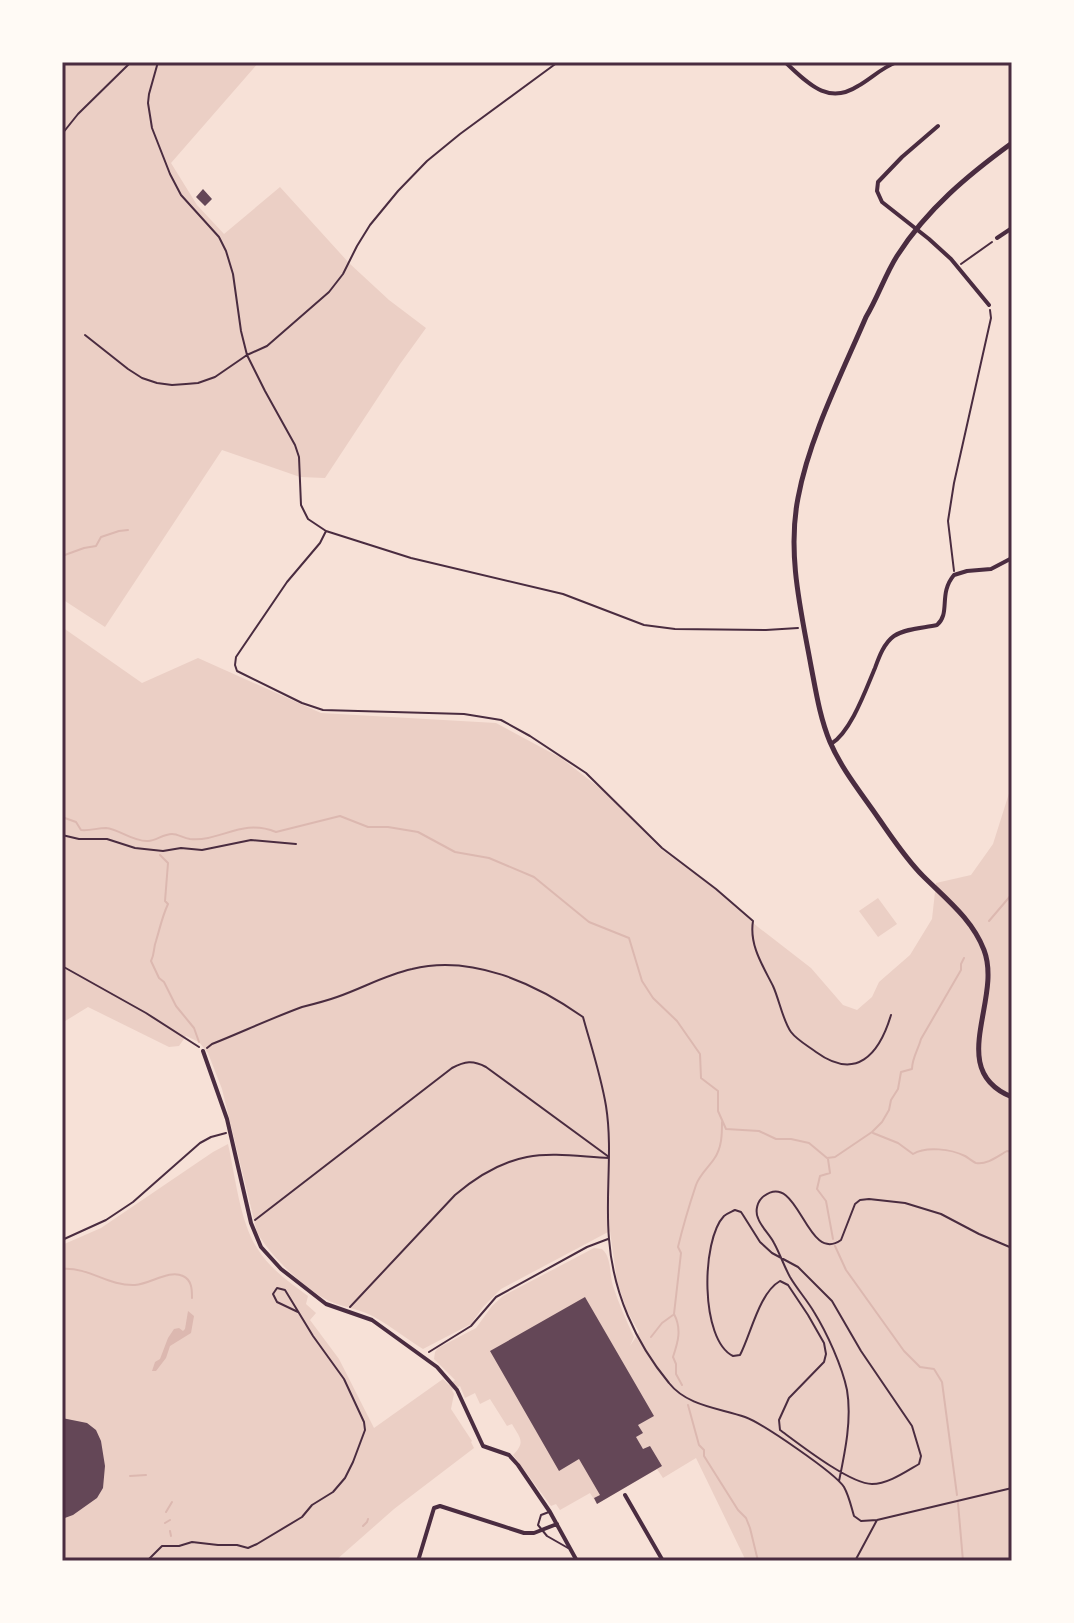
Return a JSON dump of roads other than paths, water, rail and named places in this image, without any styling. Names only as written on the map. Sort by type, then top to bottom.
[{"type":"main road","points":[[1012,143],[960,182],[935,206],[896,258],[866,317],[808,459],[798,500],[794,546],[804,627],[823,723],[831,744],[849,776],[903,853],[963,915],[977,936],[986,957],[989,979],[978,1057],[988,1080],[1002,1093],[1012,1097]]},
{"type":"street","points":[[785,62],[812,87],[835,94],[860,86],[883,67],[897,62]]},
{"type":"street","points":[[938,126],[878,182],[877,191],[882,202],[934,244],[989,305]]},
{"type":"street","points":[[997,238],[1012,228]]},
{"type":"street","points":[[831,744],[844,731],[889,640],[897,634],[941,623],[946,588],[954,575],[991,569],[1012,558]]},
{"type":"street","points":[[203,1051],[231,1132],[251,1223],[261,1247],[281,1269],[326,1304],[372,1320],[437,1367],[453,1383],[483,1446],[509,1455],[518,1465],[550,1512],[577,1561]]},
{"type":"street","points":[[625,1495],[663,1561]]},
{"type":"street","points":[[418,1561],[434,1508],[440,1506],[524,1533],[534,1533],[557,1524]]},
{"type":"lane","points":[[147,1561],[162,1546],[192,1542],[248,1548],[302,1517],[345,1478],[361,1444],[364,1422],[344,1379],[285,1290],[277,1288],[273,1294],[277,1302],[298,1312]]},
{"type":"lane","points":[[550,1512],[545,1512],[538,1525],[547,1536],[571,1550]]},
{"type":"waterway","points":[[62,556],[96,546],[101,537],[128,530]]},
{"type":"waterway","points":[[62,817],[76,822],[81,830],[106,828],[148,841],[172,834],[201,839],[252,828],[276,832],[340,816],[368,827],[418,832],[455,852],[489,858],[534,877],[589,922],[629,938],[642,981],[653,998],[677,1021],[700,1054],[701,1078],[718,1091],[718,1111],[726,1129],[759,1131],[776,1139],[809,1143],[827,1158],[835,1157],[882,1122],[898,1089],[901,1072],[912,1069],[921,1039],[961,970],[964,958]]},
{"type":"waterway","points":[[160,855],[168,863],[165,901],[168,904],[151,961],[176,1006],[194,1028],[199,1042]]},
{"type":"waterway","points":[[989,921],[1012,894]]},
{"type":"waterway","points":[[682,1385],[673,1357],[678,1336],[674,1314],[681,1253],[678,1247],[696,1185],[719,1150],[722,1122]]},
{"type":"waterway","points":[[873,1133],[898,1143],[913,1154],[931,1149],[946,1150],[976,1163],[988,1161],[1007,1151],[1012,1152]]},
{"type":"waterway","points":[[828,1159],[830,1173],[820,1176],[817,1189],[826,1201],[833,1239]]},
{"type":"waterway","points":[[835,1246],[846,1270],[904,1351],[920,1367],[934,1369],[942,1382],[957,1495]]},
{"type":"waterway","points":[[62,1269],[81,1271],[125,1285],[178,1274],[190,1283],[192,1298]]},
{"type":"waterway","points":[[651,1337],[673,1315]]},
{"type":"waterway","points":[[688,1405],[704,1456],[746,1518],[758,1561]]},
{"type":"waterway","points":[[130,1476],[146,1475]]},
{"type":"waterway","points":[[166,1512],[172,1502]]},
{"type":"waterway","points":[[958,1503],[963,1561]]},
{"type":"waterway","points":[[363,1526],[368,1519]]},
{"type":"waterway","points":[[165,1523],[170,1520]]},
{"type":"waterway","points":[[170,1531],[171,1536]]}]
